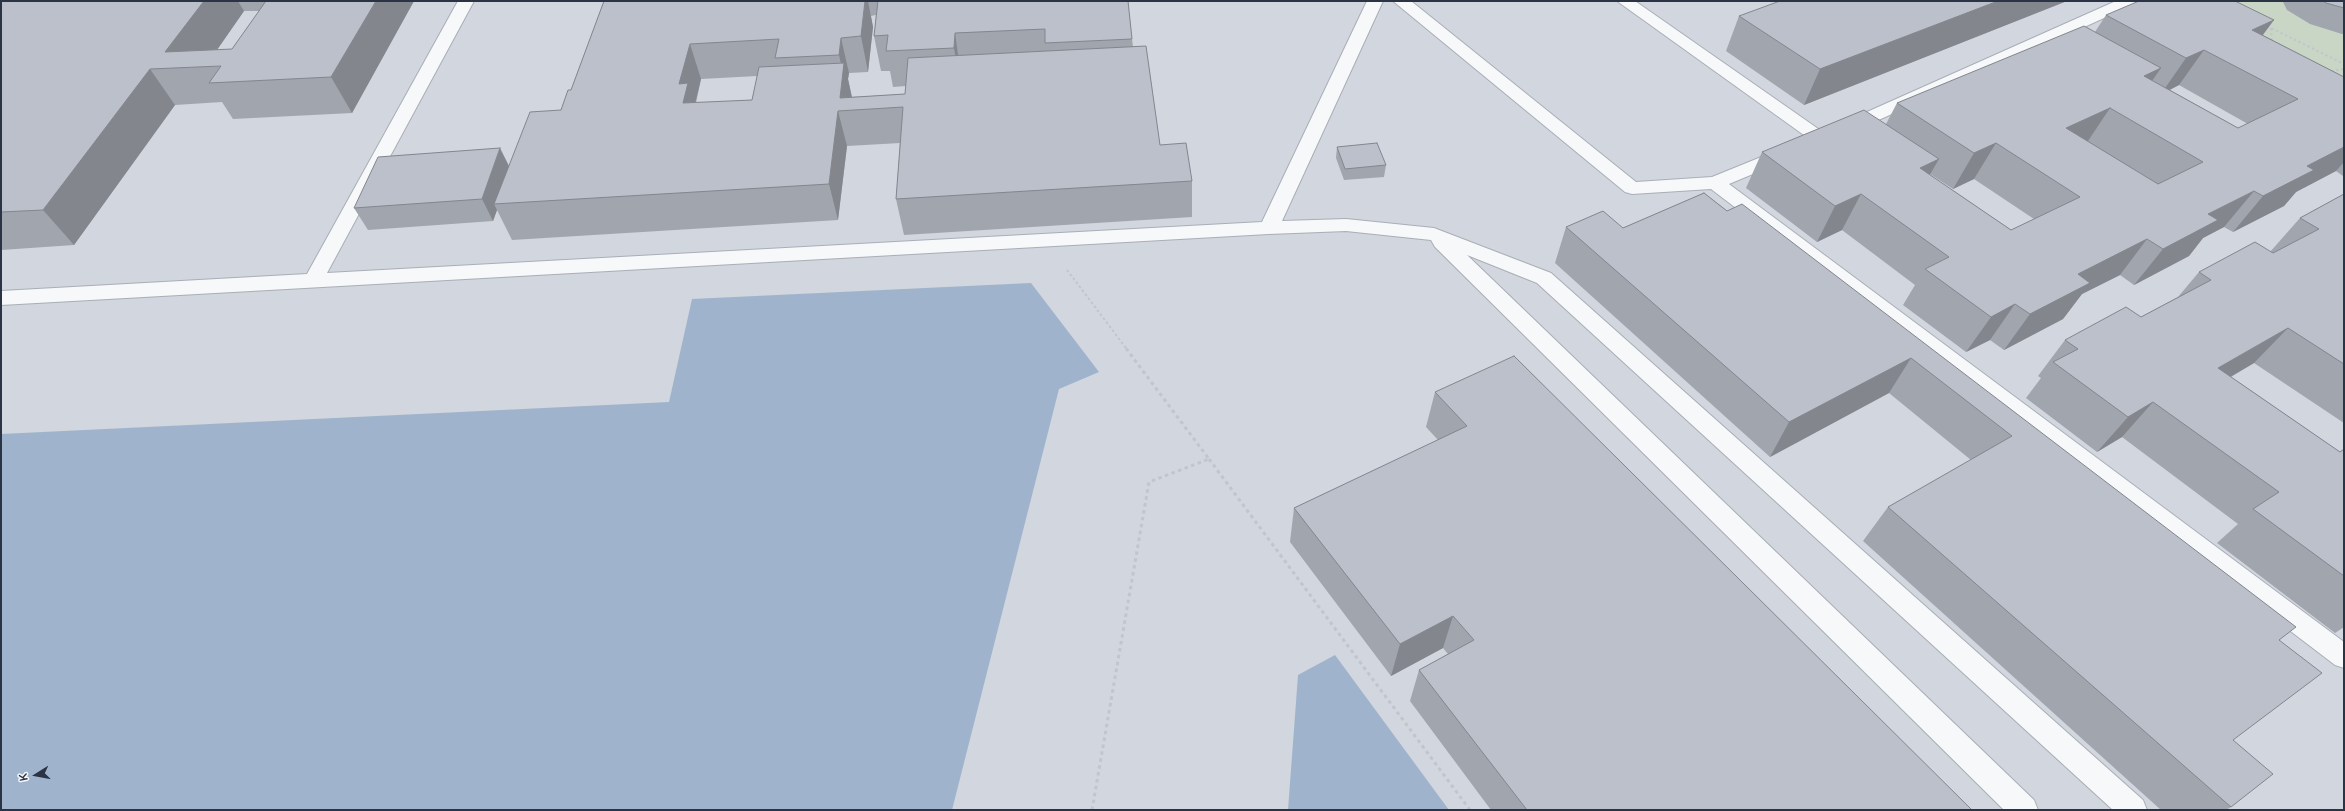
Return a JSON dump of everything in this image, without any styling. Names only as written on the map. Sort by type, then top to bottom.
[{"type":"street","points":[[313,281],[466,1]]},
{"type":"street","points":[[1269,228],[1375,1]]},
{"type":"street","points":[[1401,1],[1632,188],[1715,183],[1821,139],[2129,1]]},
{"type":"street","points":[[1625,1],[1821,139]]},
{"type":"street","points":[[1715,183],[2344,657]]},
{"type":"street","points":[[1,298],[1046,242],[1269,228],[1346,225],[1434,234],[1544,278],[2133,810]]},
{"type":"street","points":[[1434,234],[2024,810]]},
{"type":"path","points":[[2264,25],[2344,64]]},
{"type":"path","points":[[2272,28],[2272,46]]},
{"type":"path","points":[[2330,71],[2344,69]]},
{"type":"path","points":[[1046,242],[1470,810]]},
{"type":"path","points":[[1092,810],[1149,482],[1209,459]]},
{"type":"shaded area","points":[[1,1],[2344,1],[2344,810],[1,810]]},
{"type":"green space","points":[[2218,1],[2344,1],[2344,89],[2196,12]]},
{"type":"water","points":[[1031,283],[1099,372],[1059,389],[952,810],[1,810],[1,434],[669,402],[692,299]]},
{"type":"water","points":[[1335,655],[1449,810],[1288,810],[1298,675]]},
{"type":"building","points":[[1,1],[204,1],[165,52],[232,49],[266,1],[376,1],[331,77],[209,83],[221,66],[150,69],[43,210],[1,212]]},
{"type":"building","points":[[604,1],[865,1],[861,36],[841,38],[839,55],[775,58],[779,39],[690,44],[679,84],[688,83],[683,103],[752,100],[759,67],[844,63],[840,98],[905,94],[908,58],[1146,46],[1160,145],[1186,143],[1192,181],[896,199],[903,107],[838,111],[829,184],[494,204],[530,112],[561,110],[568,90],[571,90]]},
{"type":"building","points":[[878,1],[1128,1],[1132,39],[1045,43],[1045,29],[955,33],[954,48],[886,51],[888,35],[874,36]]},
{"type":"building","points":[[1780,1],[1998,1],[1820,69],[1739,16]]},
{"type":"building","points":[[2139,1],[2235,1],[2274,20],[2252,30],[2344,77],[2344,147],[2307,166],[2314,170],[2263,196],[2254,191],[2208,214],[2218,220],[2163,249],[2147,239],[2078,274],[2090,283],[2030,314],[2015,304],[1991,317],[1925,269],[1949,257],[1861,194],[1835,206],[1762,152],[1864,110],[1939,159],[1920,168],[2011,230],[2080,197],[1996,143],[1974,153],[1897,103],[2084,26],[2161,68],[2144,76],[2238,128],[2298,99],[2204,50],[2186,58],[2106,15]],"holes":[[[2110,108],[2203,162],[2158,184],[2066,128]]]},
{"type":"building","points":[[2323,1],[2344,1],[2344,8],[2326,3]]},
{"type":"building","points":[[1377,143],[1386,165],[1345,169],[1337,147]]},
{"type":"building","points":[[500,148],[482,199],[354,208],[378,157]]},
{"type":"building","points":[[1704,193],[1727,211],[1742,204],[2296,627],[2279,640],[2322,673],[2233,740],[2273,774],[2231,807],[1888,507],[2012,436],[1911,358],[1789,422],[1566,227],[1603,211],[1623,228]]},
{"type":"building","points":[[2344,194],[2344,364],[2288,328],[2218,368],[2340,452],[2344,449],[2344,576],[2253,509],[2279,492],[2153,402],[2128,417],[2053,362],[2078,349],[2065,340],[2126,307],[2141,317],[2211,280],[2199,272],[2255,242],[2273,253],[2319,229],[2300,218]]},
{"type":"building","points":[[1514,356],[1972,810],[1527,810],[1419,670],[1474,640],[1453,616],[1400,644],[1294,508],[1467,426],[1435,392]]}]
